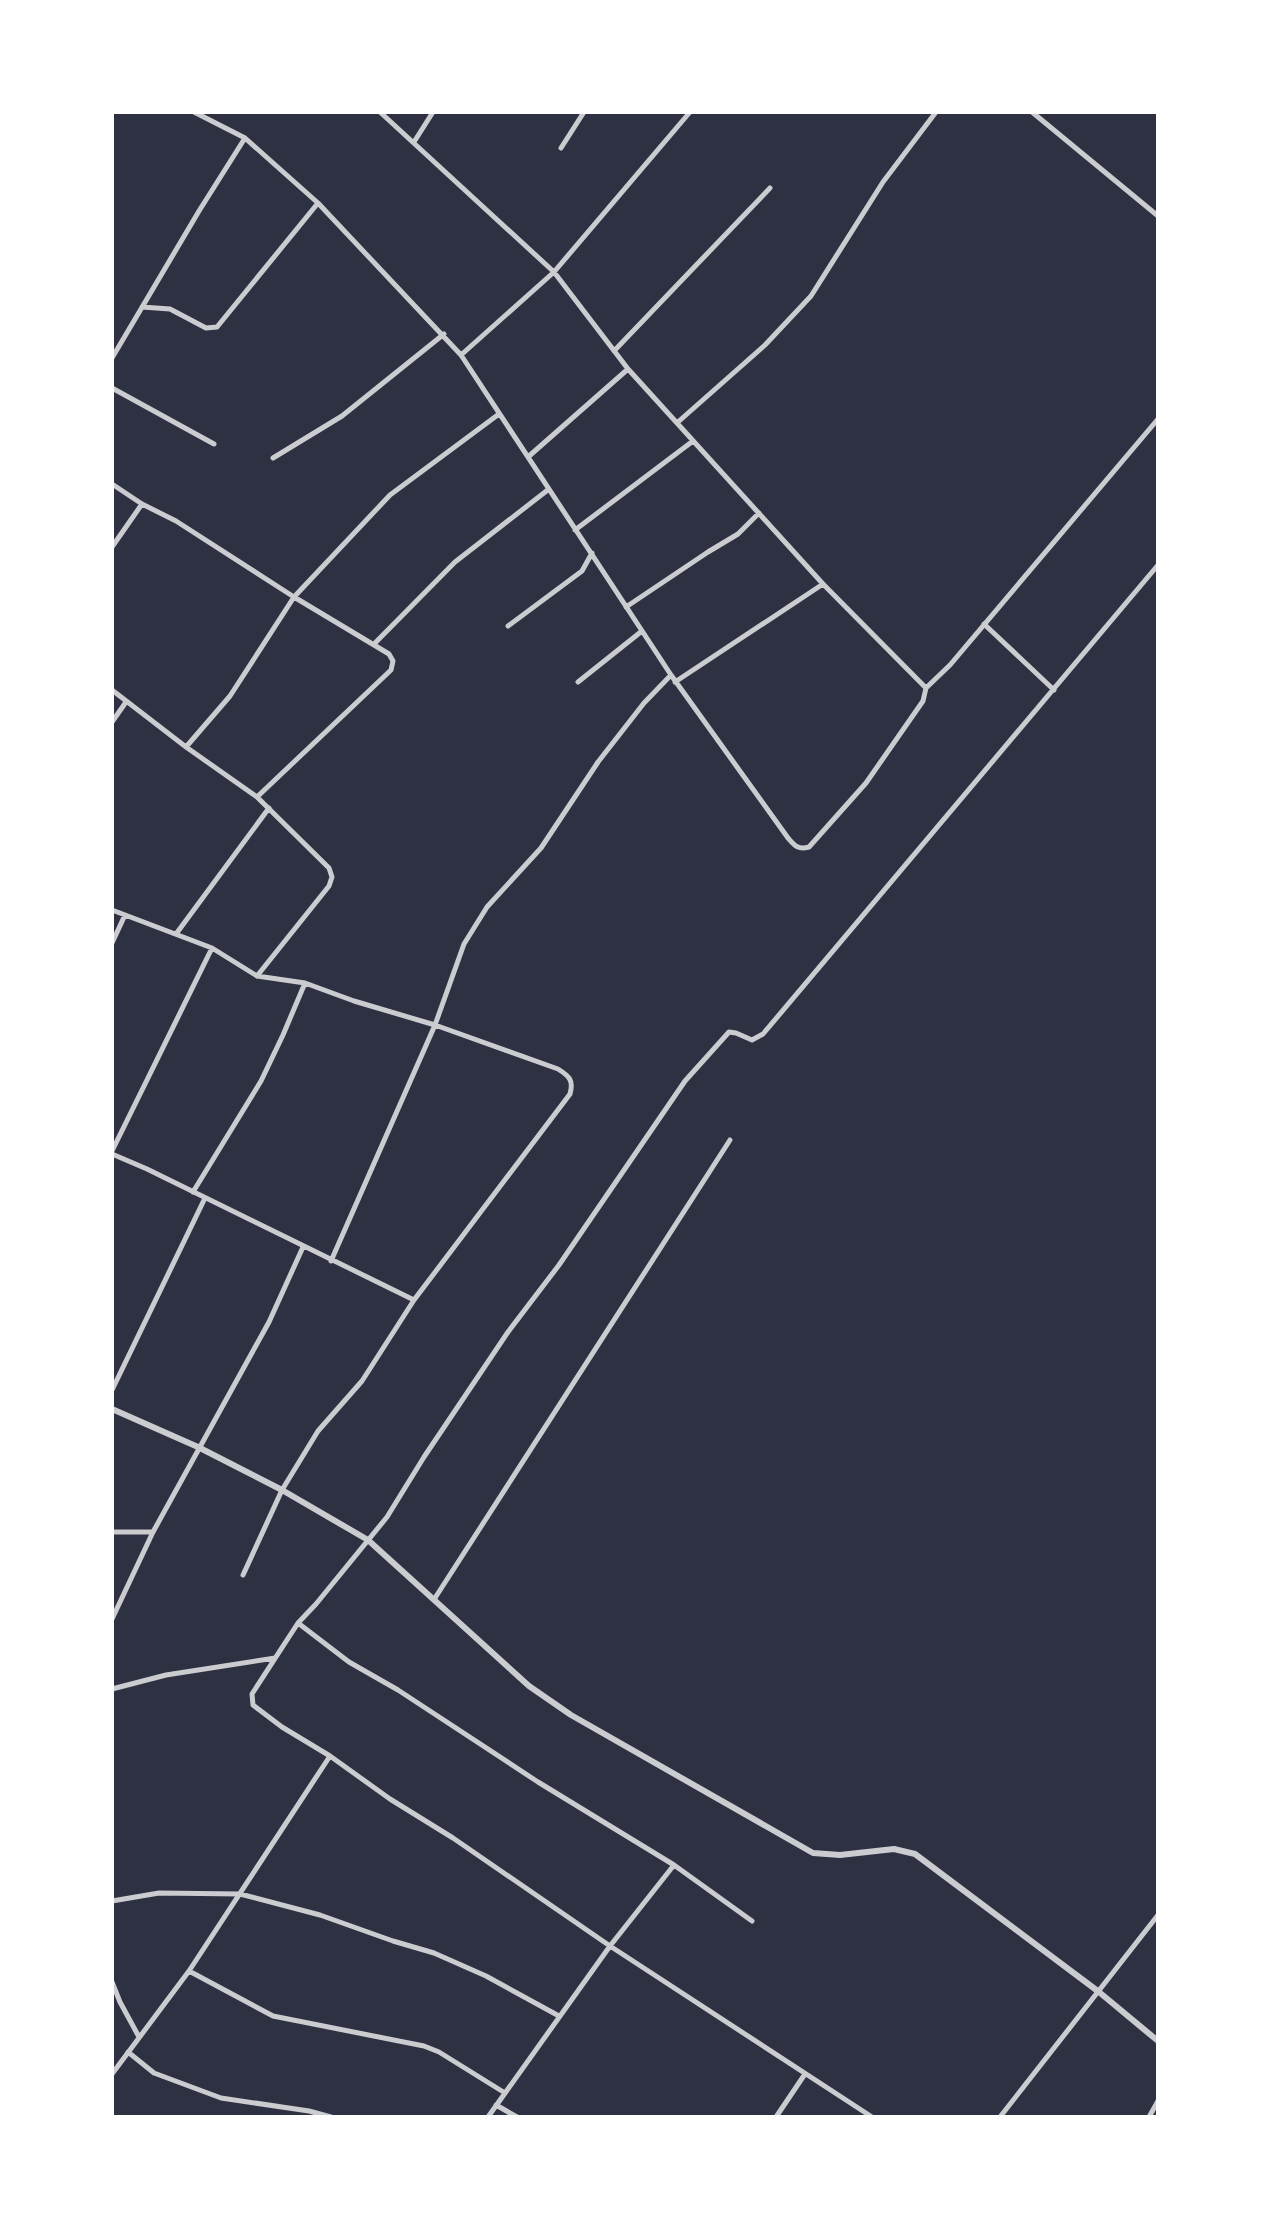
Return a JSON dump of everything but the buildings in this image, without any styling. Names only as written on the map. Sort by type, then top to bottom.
[{"type":"street","points":[[194,112],[245,138],[318,203],[444,334],[461,355],[670,675],[789,838],[802,849],[809,847],[866,783],[923,701],[926,688],[950,665],[1158,419]]},
{"type":"street","points":[[380,112],[554,272],[628,369],[823,584],[926,688]]},
{"type":"street","points":[[414,142],[433,112]]},
{"type":"street","points":[[561,148],[584,112]]},
{"type":"street","points":[[461,355],[554,272],[690,112]]},
{"type":"street","points":[[678,422],[765,345],[811,296],[883,181],[936,112]]},
{"type":"street","points":[[1032,112],[1158,216]]},
{"type":"street","points":[[112,358],[113,350],[245,138]]},
{"type":"street","points":[[614,351],[769,188]]},
{"type":"street","points":[[142,307],[170,309],[206,328],[217,327],[318,203]]},
{"type":"street","points":[[273,458],[342,416],[444,334]]},
{"type":"street","points":[[528,457],[628,369]]},
{"type":"street","points":[[112,388],[214,444]]},
{"type":"street","points":[[186,747],[230,696],[294,597],[390,495],[499,414]]},
{"type":"street","points":[[575,530],[693,441]]},
{"type":"street","points":[[112,484],[142,504],[176,521],[294,597],[374,643],[389,653],[393,661],[391,670],[257,797]]},
{"type":"street","points":[[374,643],[455,562],[549,489]]},
{"type":"street","points":[[112,547],[142,504]]},
{"type":"street","points":[[626,607],[738,534],[759,513]]},
{"type":"street","points":[[508,626],[582,571],[592,553]]},
{"type":"street","points":[[872,2117],[610,1946],[330,1756],[282,1727],[253,1705],[253,1694],[298,1623],[387,1517],[508,1332],[559,1265],[685,1081],[729,1032],[736,1032],[752,1040],[762,1034],[1158,565]]},
{"type":"street","points":[[676,682],[823,584]]},
{"type":"street","points":[[984,624],[1055,690]]},
{"type":"street","points":[[578,682],[642,631]]},
{"type":"street","points":[[331,1261],[435,1025],[464,944],[487,907],[541,848],[598,762],[644,703],[670,675]]},
{"type":"street","points":[[112,690],[257,797],[330,869],[332,877],[329,886],[257,976]]},
{"type":"street","points":[[112,722],[126,702]]},
{"type":"street","points":[[176,934],[269,808]]},
{"type":"street","points":[[112,911],[212,948],[257,976],[304,982],[354,1001],[435,1025],[558,1069],[569,1076],[573,1084],[570,1094],[520,1162],[468,1226],[414,1300],[362,1381],[318,1431],[282,1490],[243,1575]]},
{"type":"street","points":[[112,943],[125,915]]},
{"type":"street","points":[[212,948],[112,1153],[414,1300]]},
{"type":"street","points":[[193,1192],[261,1081],[304,982]]},
{"type":"street","points":[[435,1598],[730,1140]]},
{"type":"street","points":[[112,1390],[205,1198]]},
{"type":"street","points":[[112,1619],[153,1532],[269,1322],[303,1247]]},
{"type":"street","points":[[112,1409],[198,1447],[282,1490],[368,1540],[529,1686],[571,1715],[813,1853],[840,1855],[894,1849],[915,1854],[1099,1992],[1158,2041]]},
{"type":"street","points":[[112,1532],[153,1532]]},
{"type":"street","points":[[298,1623],[349,1661],[674,1865],[752,1921]]},
{"type":"street","points":[[112,1689],[166,1675],[275,1658]]},
{"type":"street","points":[[112,2074],[190,1971],[330,1756]]},
{"type":"street","points":[[488,2117],[610,1946],[674,1865]]},
{"type":"street","points":[[112,1901],[159,1893],[240,1894],[320,1915],[393,1941],[434,1952],[486,1976],[559,2016]]},
{"type":"street","points":[[1000,2117],[1158,1915]]},
{"type":"street","points":[[190,1971],[273,2016],[424,2046],[439,2052],[505,2093]]},
{"type":"street","points":[[112,1982],[139,2038]]},
{"type":"street","points":[[128,2052],[154,2073],[221,2098],[309,2111],[331,2117]]},
{"type":"street","points":[[776,2117],[805,2074]]},
{"type":"street","points":[[1149,2117],[1158,2101]]},
{"type":"street","points":[[496,2105],[517,2117]]}]
